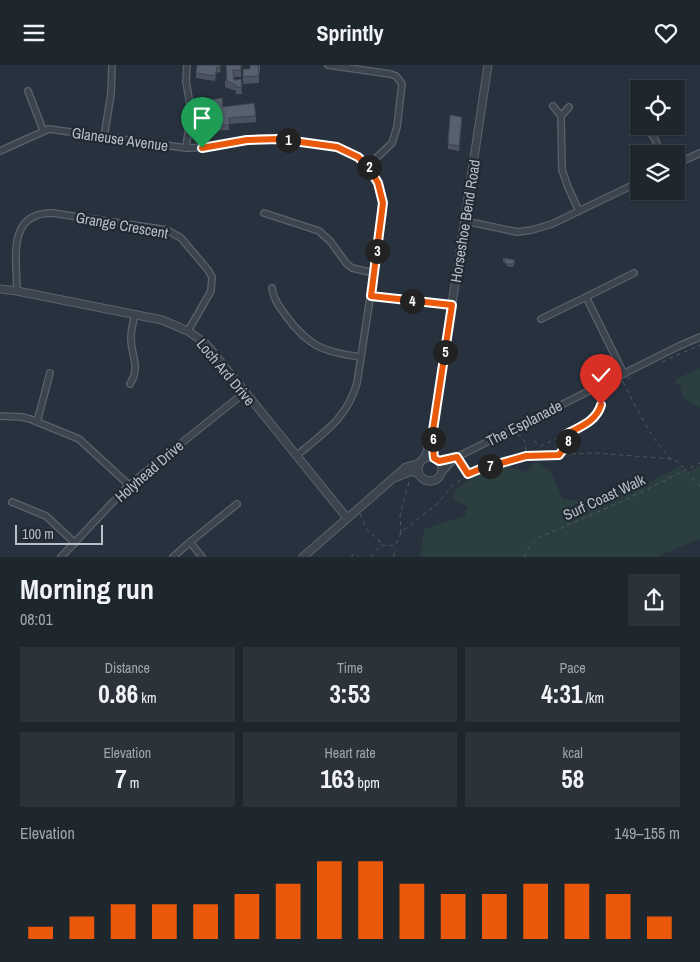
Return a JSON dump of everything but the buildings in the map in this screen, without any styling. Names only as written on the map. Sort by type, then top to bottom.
[{"type":"street","points":[[104,137],[111,94],[112,65]]},
{"type":"street","points":[[186,148],[191,111],[186,81],[187,65]]},
{"type":"street","points":[[328,65],[390,74],[396,76],[402,84],[392,143],[368,166]]},
{"type":"street","name":"Horseshoe Bend Road","points":[[422,461],[432,437],[488,65]]},
{"type":"street","points":[[28,91],[44,130]]},
{"type":"street","points":[[553,106],[561,117],[562,171],[579,211]]},
{"type":"street","points":[[561,117],[569,107]]},
{"type":"street","name":"Glaneuse Avenue","points":[[0,151],[44,130],[54,129],[186,148],[202,148],[262,138],[279,139],[337,147],[358,157],[368,166],[378,183],[383,203],[357,383],[346,410],[332,426],[296,456]]},
{"type":"street","points":[[652,135],[657,145]]},
{"type":"street","points":[[685,159],[700,153]]},
{"type":"street","points":[[465,221],[516,232],[540,229],[630,186]]},
{"type":"street","name":"Grange Crescent","points":[[17,291],[16,243],[18,233],[25,223],[38,215],[52,213],[167,230],[181,239],[208,269],[212,277],[211,291],[188,331]]},
{"type":"street","points":[[264,213],[320,231],[352,268],[374,273]]},
{"type":"street","points":[[541,319],[634,273]]},
{"type":"street","name":"Loch Ard Drive","points":[[0,289],[162,320],[188,331],[205,343],[347,518]]},
{"type":"street","points":[[272,289],[273,297],[293,326],[315,346],[328,351],[361,357]]},
{"type":"street","points":[[371,296],[452,305]]},
{"type":"street","points":[[586,297],[624,374]]},
{"type":"street","points":[[130,384],[136,372],[131,340],[135,315]]},
{"type":"street","name":"The Esplanade","points":[[442,472],[457,457],[700,337]]},
{"type":"street","points":[[37,422],[50,373]]},
{"type":"street","name":"Holyhead Drive","points":[[61,557],[129,485],[244,393]]},
{"type":"street","points":[[0,416],[22,417],[79,439],[129,485]]},
{"type":"street","name":"Horseshoe Bend Road","points":[[432,437],[437,459]]},
{"type":"street","name":"The Esplanade","points":[[437,459],[457,457]]},
{"type":"street","points":[[303,557],[406,467],[422,461],[437,459],[442,472],[439,477],[432,481],[424,479],[419,474],[411,471],[393,479]]},
{"type":"street","points":[[419,474],[422,461]]},
{"type":"street","points":[[12,502],[46,516],[75,543]]},
{"type":"street","points":[[173,557],[238,504]]},
{"type":"street","points":[[190,542],[202,557]]},
{"type":"path","points":[[661,362],[700,345]]},
{"type":"path","points":[[534,441],[540,446],[592,421],[601,405],[599,393],[637,373]]},
{"type":"path","points":[[623,382],[658,446],[671,459]]},
{"type":"path","points":[[559,455],[568,443],[562,430]]},
{"type":"path","points":[[516,435],[520,435],[525,442],[526,456]]},
{"type":"path","points":[[566,446],[570,454]]},
{"type":"path","points":[[401,533],[468,474],[526,456],[620,454],[671,459],[686,469],[700,486]]},
{"type":"path","points":[[457,457],[468,474]]},
{"type":"path","name":"Surf Coast Walk","points":[[524,557],[528,547],[536,539],[625,500],[700,463]]},
{"type":"path","points":[[394,557],[395,547],[401,533],[400,515],[411,471]]},
{"type":"path","points":[[358,510],[365,526],[371,535],[377,537],[381,545]]},
{"type":"path","points":[[381,545],[395,547]]},
{"type":"path","points":[[371,557],[381,545]]},
{"type":"path","points":[[351,557],[355,554],[359,557]]},
{"type":"green space","points":[[700,368],[700,408],[682,397],[681,386],[675,383],[677,379]]},
{"type":"green space","points":[[536,461],[551,472],[563,499],[576,500],[611,492],[622,481],[632,479],[646,484],[679,467],[686,473],[700,466],[700,539],[656,557],[420,557],[424,529],[464,516],[468,507],[453,499],[455,490],[488,471],[506,468],[524,472],[530,469]]},
{"type":"route","points":[[202,148],[262,138],[337,147],[358,157],[374,174],[382,193],[383,203],[371,296],[452,305],[432,437],[434,458],[439,461],[457,457],[468,474],[526,456],[559,455],[568,443],[565,435],[592,421],[601,405]]}]
